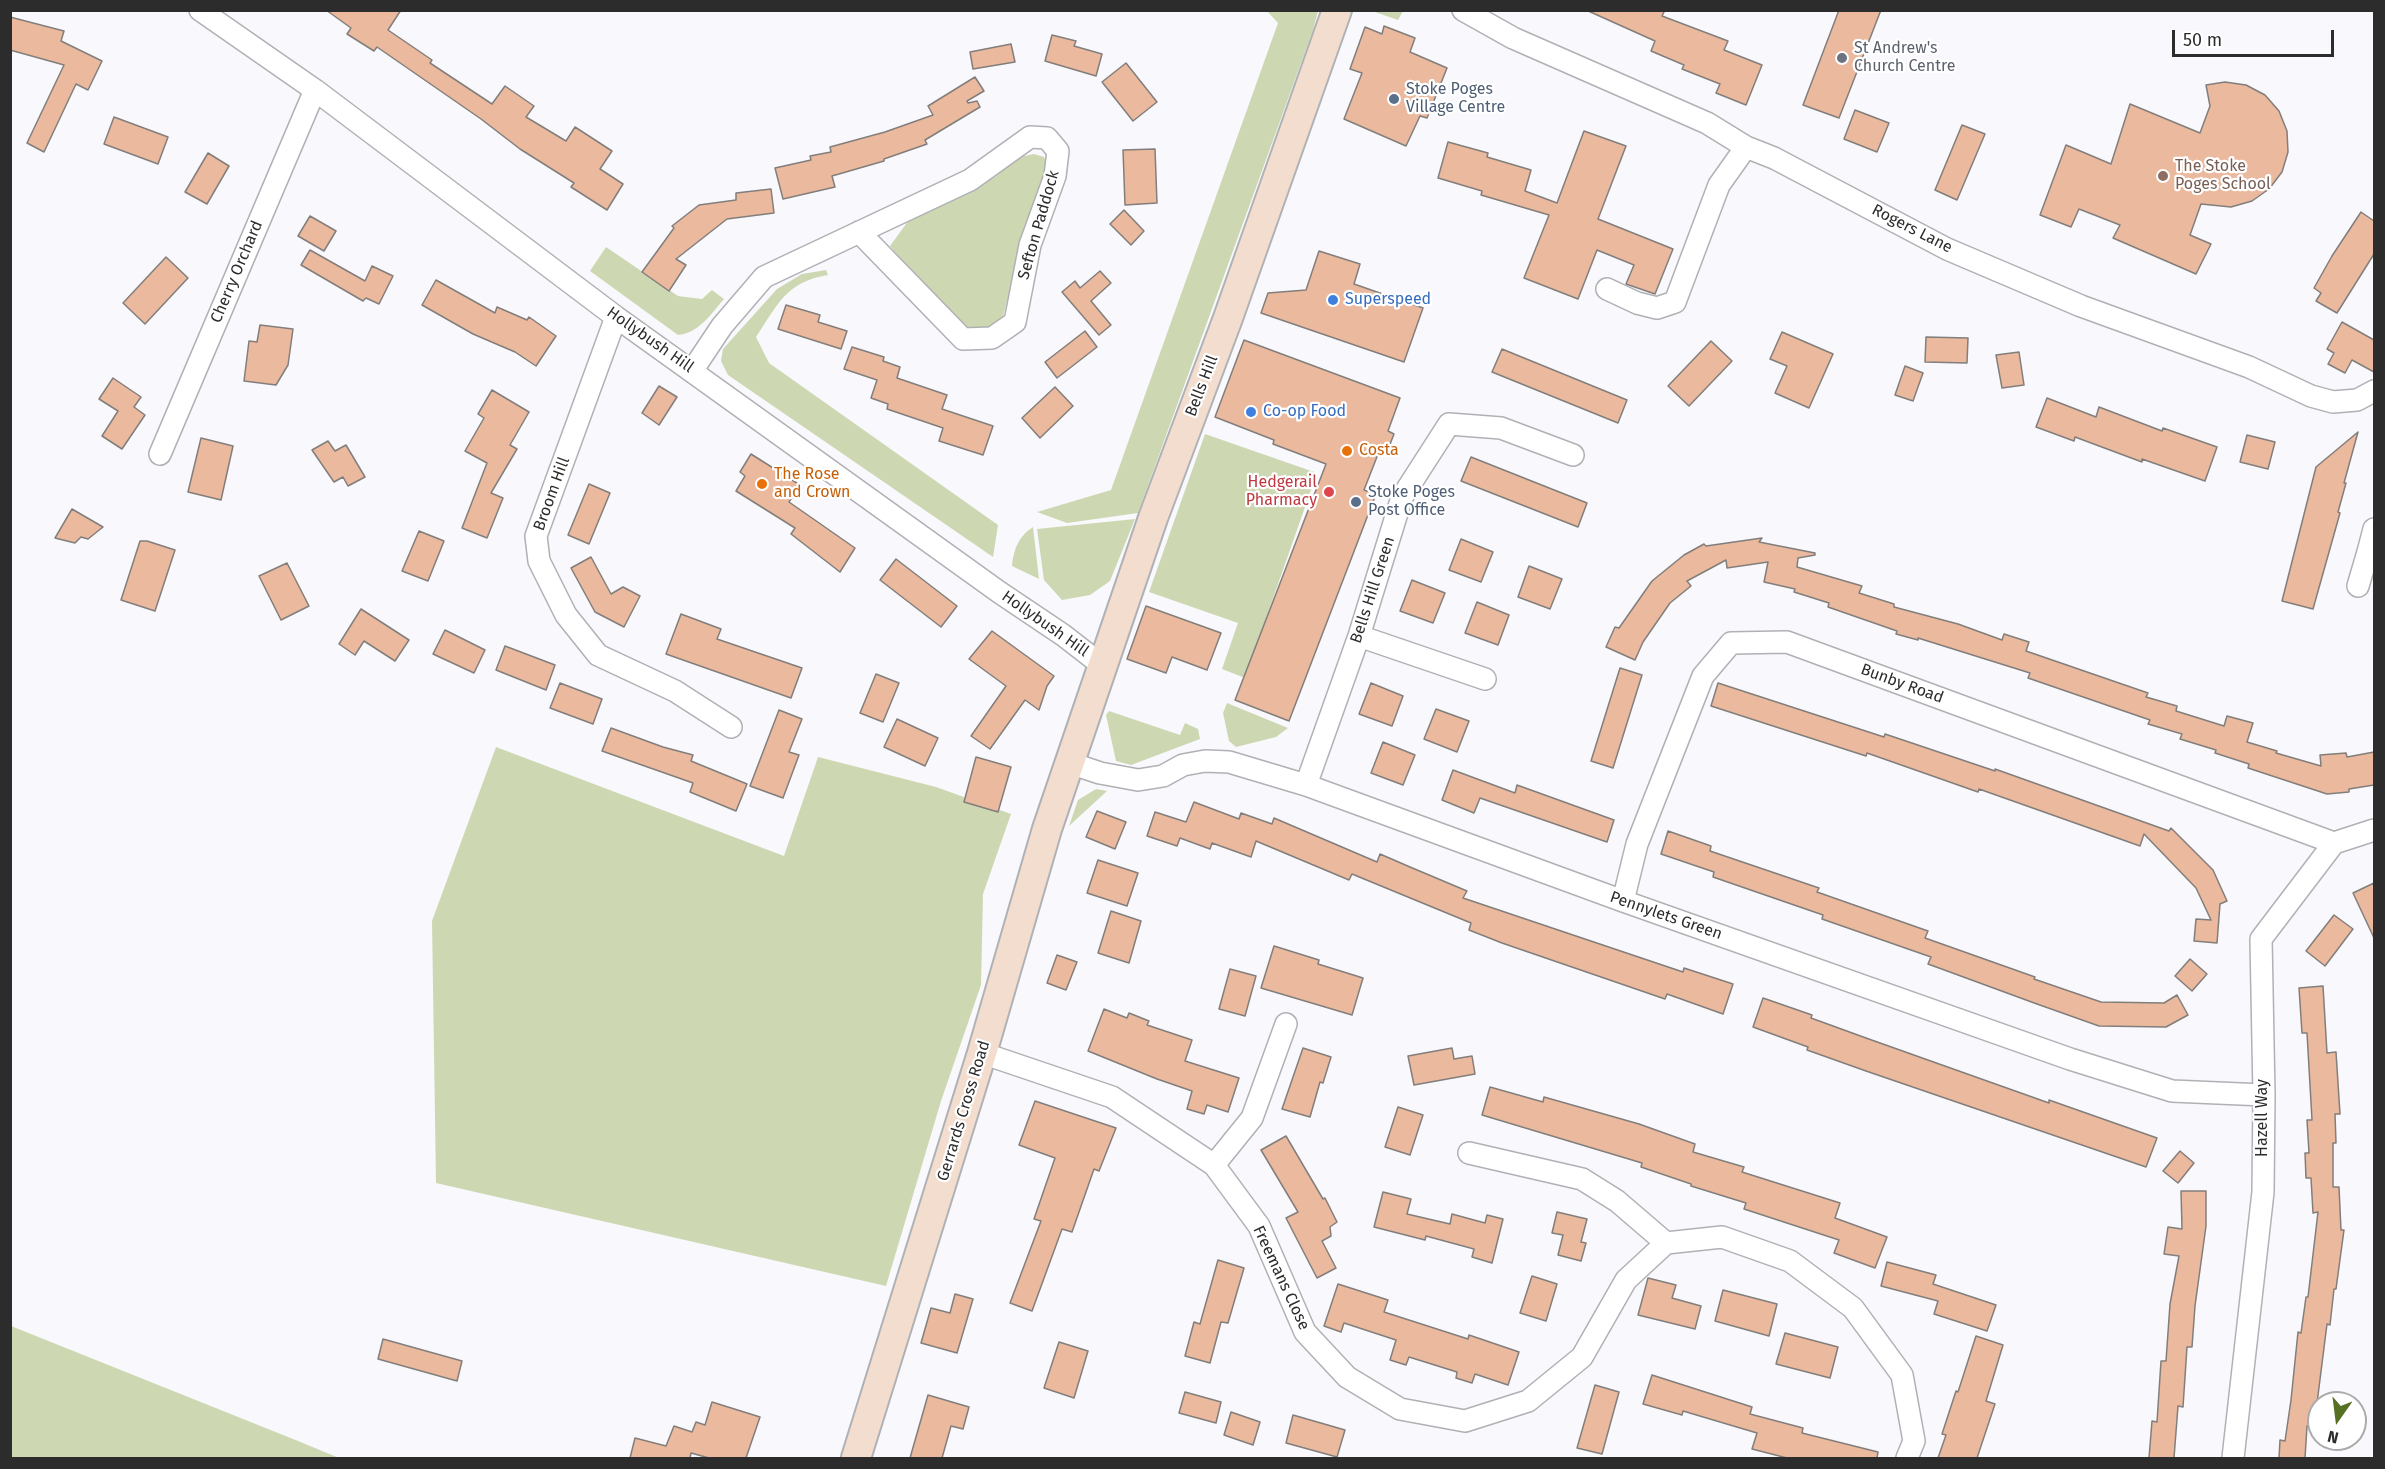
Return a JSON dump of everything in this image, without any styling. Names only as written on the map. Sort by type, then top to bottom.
[{"type":"main road","name":"Bells Hill","points":[[1070,763],[1153,518],[1228,318],[1337,10]]},
{"type":"main road","name":"Gerrards Cross Road","points":[[856,1458],[982,1053],[1047,829],[1070,763]]},
{"type":"street","name":"Hollybush Hill","points":[[200,10],[315,90],[616,317],[999,592],[1063,635],[1103,666]]},
{"type":"street","name":"Rogers Lane","points":[[1463,10],[1513,38],[1707,123],[1746,147],[1783,162],[1947,249],[2081,306],[2249,367],[2311,396],[2333,402],[2357,400],[2374,391]]},
{"type":"street","name":"Cherry Orchard","points":[[160,454],[315,90]]},
{"type":"street","name":"Sefton Paddock","points":[[692,371],[722,326],[764,277],[859,231],[970,180],[1030,137],[1047,138],[1058,152],[1055,176],[1030,245],[1015,322],[992,338],[963,339],[859,231]]},
{"type":"street","points":[[1607,289],[1637,303],[1657,308],[1675,302],[1719,185],[1746,147]]},
{"type":"street","name":"Broom Hill","points":[[616,317],[536,536],[539,561],[566,615],[598,655],[675,691],[731,727]]},
{"type":"street","name":"Bells Hill Green","points":[[1306,785],[1359,636],[1402,497],[1449,424],[1501,428],[1573,455]]},
{"type":"street","points":[[2358,586],[2371,554],[2374,529]]},
{"type":"street","points":[[1359,636],[1485,680]]},
{"type":"street","name":"Bunby Road","points":[[1623,901],[1637,844],[1703,676],[1731,643],[1787,642],[2334,843]]},
{"type":"street","name":"Pennylets Green","points":[[1070,763],[1100,773],[1138,780],[1163,776],[1183,765],[1206,761],[1229,762],[1306,785],[1623,901],[2070,1059],[2172,1091],[2264,1095]]},
{"type":"street","points":[[2334,843],[2374,830]]},
{"type":"street","name":"Hazell Way","points":[[2233,1458],[2263,1192],[2261,939],[2334,843]]},
{"type":"street","points":[[1214,1165],[1252,1118],[1286,1024]]},
{"type":"street","name":"Freemans Close","points":[[982,1053],[1112,1097],[1214,1165],[1259,1226],[1305,1332],[1347,1377],[1400,1409],[1466,1421],[1528,1401],[1582,1357],[1626,1280],[1666,1243]]},
{"type":"street","points":[[1469,1153],[1582,1179],[1617,1201],[1666,1243],[1722,1237],[1790,1261],[1853,1308],[1902,1375],[1914,1441],[1907,1458]]},
{"type":"green space","points":[[1369,10],[1403,10],[1403,11],[1398,20]]},
{"type":"green space","points":[[1267,11],[1318,11],[1138,513],[1067,523],[1037,512],[1111,490],[1278,23]]},
{"type":"green space","points":[[1034,154],[1044,157],[1050,170],[1013,277],[1002,321],[993,334],[961,331],[890,246],[909,220],[995,177],[1019,157]]},
{"type":"green space","points":[[606,247],[678,296],[702,299],[712,290],[724,299],[698,327],[678,335],[590,271]]},
{"type":"green space","points":[[826,270],[828,275],[802,283],[784,296],[756,337],[769,363],[998,525],[993,557],[728,375],[721,361],[723,349],[777,289],[802,274]]},
{"type":"green space","points":[[1205,434],[1317,473],[1245,678],[1222,669],[1238,623],[1149,592]]},
{"type":"green space","points":[[1135,519],[1110,581],[1090,595],[1062,600],[1044,580],[1037,529]]},
{"type":"green space","points":[[1033,527],[1039,579],[1012,566],[1018,544]]},
{"type":"green space","points":[[1227,703],[1288,728],[1276,737],[1236,747],[1229,741],[1223,713]]},
{"type":"green space","points":[[1109,711],[1180,735],[1185,723],[1198,729],[1200,739],[1131,765],[1116,761],[1106,715]]},
{"type":"green space","points":[[496,747],[784,856],[818,757],[936,787],[1011,814],[983,894],[981,985],[941,1101],[886,1286],[436,1183],[432,921]]},
{"type":"green space","points":[[1096,789],[1107,791],[1069,826],[1078,800]]},
{"type":"green space","points":[[11,1326],[298,1441],[339,1458],[11,1458]]},
{"type":"building","points":[[326,10],[401,10],[388,30],[432,60],[430,63],[492,104],[505,86],[534,106],[526,117],[566,141],[575,127],[612,151],[600,169],[623,184],[607,210],[571,187],[574,183],[520,149],[377,47],[374,51],[347,34],[351,28]]},
{"type":"building","points":[[1586,10],[1665,10],[1662,16],[1728,41],[1724,50],[1762,65],[1746,105],[1716,93],[1720,84],[1682,69],[1684,65],[1651,51],[1655,41]]},
{"type":"building","name":"St Andrew's Church Centre","points":[[1839,10],[1881,10],[1839,118],[1803,105]]},
{"type":"building","points":[[10,17],[64,31],[61,41],[102,61],[88,90],[76,84],[44,152],[27,143],[64,65],[10,50]]},
{"type":"building","name":"Stoke Poges Village Centre","points":[[1384,26],[1415,38],[1410,52],[1447,68],[1427,118],[1420,116],[1406,146],[1344,119],[1362,73],[1350,69],[1365,27],[1382,34]]},
{"type":"building","points":[[1052,35],[1076,41],[1074,46],[1102,54],[1096,76],[1045,61]]},
{"type":"building","points":[[1011,44],[1015,62],[973,69],[970,52]]},
{"type":"building","points":[[1126,63],[1157,102],[1133,121],[1102,82]]},
{"type":"building","points":[[975,77],[984,91],[967,101],[968,103],[977,101],[980,107],[925,140],[927,144],[884,159],[884,161],[832,176],[835,187],[783,199],[775,168],[811,160],[810,156],[831,152],[830,147],[885,132],[933,115],[928,106]]},
{"type":"building","points":[[2225,82],[2246,85],[2265,95],[2279,111],[2287,131],[2288,152],[2282,172],[2269,189],[2252,201],[2231,207],[2201,204],[2190,235],[2211,244],[2196,274],[2113,238],[2120,225],[2079,209],[2071,227],[2040,215],[2066,145],[2111,164],[2130,104],[2200,133],[2210,106],[2206,85]]},
{"type":"building","points":[[1855,110],[1889,123],[1877,152],[1844,139]]},
{"type":"building","points":[[114,117],[168,137],[158,164],[104,144]]},
{"type":"building","points":[[1962,125],[1985,134],[1957,200],[1935,190]]},
{"type":"building","points":[[1584,131],[1626,146],[1598,219],[1673,249],[1655,294],[1626,284],[1634,265],[1597,250],[1578,299],[1524,278],[1549,215],[1481,195],[1482,191],[1438,178],[1448,142],[1488,153],[1487,157],[1531,170],[1525,191],[1557,203]]},
{"type":"building","points":[[1155,149],[1157,203],[1125,205],[1123,150]]},
{"type":"building","points":[[208,153],[229,166],[207,204],[185,192]]},
{"type":"building","points":[[771,189],[774,213],[727,219],[676,259],[686,265],[669,291],[642,272],[674,228],[672,226],[699,205],[736,200],[736,193]]},
{"type":"building","points":[[1124,210],[1144,231],[1131,245],[1110,224]]},
{"type":"building","points":[[2361,212],[2374,221],[2374,254],[2337,313],[2316,301],[2321,293],[2314,288]]},
{"type":"building","points":[[310,216],[336,231],[324,251],[298,236]]},
{"type":"building","points":[[310,250],[365,281],[372,266],[393,276],[379,304],[366,298],[363,301],[301,265]]},
{"type":"building","name":"Superspeed","points":[[1319,251],[1360,264],[1354,284],[1423,308],[1404,362],[1261,313],[1268,293],[1306,290]]},
{"type":"building","points":[[166,257],[188,278],[145,324],[123,303]]},
{"type":"building","points":[[1100,271],[1111,283],[1091,301],[1111,325],[1099,335],[1062,292],[1075,281],[1080,288]]},
{"type":"building","points":[[436,280],[495,313],[497,307],[527,320],[529,317],[556,336],[536,366],[515,352],[473,334],[422,305]]},
{"type":"building","points":[[786,305],[820,315],[818,322],[847,331],[841,349],[778,329]]},
{"type":"building","points":[[2342,322],[2374,340],[2374,372],[2352,360],[2345,373],[2328,364],[2334,353],[2327,349]]},
{"type":"building","points":[[260,325],[293,329],[288,365],[276,385],[244,381],[249,341],[257,342]]},
{"type":"building","points":[[1085,331],[1097,347],[1057,378],[1045,362]]},
{"type":"building","points":[[1782,332],[1833,354],[1809,408],[1775,393],[1787,366],[1770,359]]},
{"type":"building","points":[[1926,337],[1968,338],[1967,363],[1925,362]]},
{"type":"building","points":[[1244,340],[1400,398],[1388,431],[1394,434],[1387,452],[1380,449],[1364,490],[1376,494],[1289,721],[1235,700],[1326,464],[1273,444],[1274,440],[1215,417]]},
{"type":"building","points":[[1711,341],[1732,361],[1689,406],[1668,386]]},
{"type":"building","points":[[852,347],[884,357],[883,361],[900,367],[897,378],[947,395],[942,409],[993,426],[983,455],[939,441],[943,428],[887,409],[888,404],[871,398],[877,380],[844,369]]},
{"type":"building","points":[[1502,349],[1627,400],[1618,423],[1492,372]]},
{"type":"building","points":[[2019,352],[2024,385],[2002,388],[1996,355]]},
{"type":"building","points":[[1905,366],[1923,373],[1913,401],[1895,395]]},
{"type":"building","points":[[113,378],[141,397],[134,407],[145,415],[122,449],[102,436],[118,411],[99,399]]},
{"type":"building","points":[[659,386],[677,397],[659,425],[642,413]]},
{"type":"building","points":[[1055,387],[1073,406],[1040,438],[1022,418]]},
{"type":"building","points":[[492,390],[529,412],[510,445],[517,449],[491,493],[503,498],[487,538],[462,528],[487,463],[465,451],[484,418],[478,414]]},
{"type":"building","points":[[2047,398],[2096,417],[2099,407],[2162,431],[2163,428],[2217,447],[2205,481],[2142,459],[2142,462],[2075,437],[2074,441],[2036,427]]},
{"type":"building","points":[[2358,432],[2344,483],[2346,483],[2338,512],[2340,513],[2313,609],[2282,601],[2316,467]]},
{"type":"building","points":[[2247,435],[2275,442],[2268,469],[2240,462]]},
{"type":"building","points":[[201,438],[233,446],[221,500],[188,492]]},
{"type":"building","points":[[328,441],[335,451],[346,445],[365,477],[348,486],[343,477],[334,482],[312,450]]},
{"type":"building","points":[[751,454],[800,485],[789,502],[855,548],[840,572],[791,534],[795,528],[736,491],[745,476],[740,472]]},
{"type":"building","points":[[1471,457],[1587,503],[1578,527],[1461,481]]},
{"type":"building","points":[[589,484],[610,493],[589,544],[568,535]]},
{"type":"building","points":[[72,509],[103,527],[88,539],[81,537],[75,543],[55,538]]},
{"type":"building","points":[[419,531],[444,541],[428,581],[402,571]]},
{"type":"building","points":[[1762,538],[1759,542],[1815,553],[1815,555],[1798,558],[1797,567],[1862,586],[1859,593],[1894,604],[1894,607],[1958,624],[2002,640],[2004,634],[2029,642],[2026,651],[2148,693],[2146,697],[2177,706],[2176,711],[2224,726],[2227,716],[2253,723],[2247,742],[2277,751],[2276,753],[2321,766],[2320,755],[2346,753],[2347,757],[2374,752],[2374,785],[2349,789],[2349,792],[2327,794],[2248,768],[2249,764],[2215,753],[2216,750],[2180,739],[2182,734],[2148,724],[2150,720],[2028,678],[2030,673],[1918,638],[1918,640],[1896,634],[1897,631],[1828,607],[1829,603],[1794,592],[1795,589],[1764,582],[1768,562],[1727,568],[1726,560],[1687,581],[1691,586],[1670,603],[1643,642],[1635,660],[1606,647],[1615,627],[1619,628],[1652,581],[1684,555],[1704,544],[1706,546]]},
{"type":"building","points":[[1461,539],[1493,552],[1481,582],[1449,570]]},
{"type":"building","points":[[140,541],[175,550],[155,611],[121,600]]},
{"type":"building","points":[[591,557],[611,594],[623,587],[640,596],[624,627],[595,612],[571,568]]},
{"type":"building","points":[[896,559],[957,606],[941,627],[880,580]]},
{"type":"building","points":[[287,563],[309,606],[281,620],[259,576]]},
{"type":"building","points":[[1529,566],[1562,579],[1550,609],[1518,597]]},
{"type":"building","points":[[1412,580],[1445,593],[1433,623],[1400,611]]},
{"type":"building","points":[[1477,602],[1509,615],[1498,645],[1465,633]]},
{"type":"building","points":[[1146,606],[1221,633],[1207,670],[1172,657],[1166,673],[1127,659]]},
{"type":"building","points":[[361,609],[409,640],[395,661],[364,641],[355,655],[339,644]]},
{"type":"building","points":[[681,614],[721,629],[717,639],[802,668],[791,698],[666,654]]},
{"type":"building","points":[[445,630],[485,650],[474,673],[433,654]]},
{"type":"building","points":[[992,631],[1054,676],[1047,686],[1039,710],[1025,700],[990,749],[971,736],[1006,686],[969,659]]},
{"type":"building","points":[[505,646],[555,665],[546,690],[496,670]]},
{"type":"building","points":[[1620,668],[1642,675],[1613,768],[1591,761]]},
{"type":"building","points":[[876,674],[899,683],[883,722],[860,713]]},
{"type":"building","points":[[560,683],[602,699],[593,724],[550,708]]},
{"type":"building","points":[[1371,683],[1403,696],[1392,726],[1359,714]]},
{"type":"building","points":[[1718,683],[1884,737],[1885,734],[1995,771],[1995,769],[2169,831],[2171,828],[2213,870],[2227,901],[2220,904],[2217,943],[2194,941],[2196,919],[2211,920],[2196,888],[2144,834],[2140,846],[1979,789],[1978,792],[1867,753],[1866,756],[1711,706]]},
{"type":"building","points":[[1436,709],[1469,721],[1457,752],[1424,739]]},
{"type":"building","points":[[779,710],[802,719],[789,752],[799,755],[783,798],[750,786]]},
{"type":"building","points":[[897,719],[938,738],[925,766],[884,747]]},
{"type":"building","points":[[611,728],[693,755],[691,761],[747,784],[736,811],[690,792],[693,783],[602,751]]},
{"type":"building","points":[[1383,742],[1415,755],[1403,785],[1371,773]]},
{"type":"building","points":[[976,757],[1011,767],[998,812],[964,802]]},
{"type":"building","points":[[1453,770],[1515,793],[1517,785],[1614,820],[1607,842],[1480,798],[1474,813],[1442,800]]},
{"type":"building","points":[[1194,802],[1239,819],[1241,813],[1272,824],[1274,818],[1377,862],[1380,854],[1467,891],[1463,898],[1683,972],[1684,968],[1733,984],[1723,1014],[1667,994],[1665,999],[1502,943],[1469,930],[1471,923],[1352,874],[1349,880],[1256,841],[1251,857],[1212,843],[1210,849],[1180,838],[1177,846],[1147,836],[1155,812],[1186,822]]},
{"type":"building","points":[[1097,811],[1126,822],[1115,849],[1086,837]]},
{"type":"building","points":[[1668,831],[1711,846],[1710,851],[1819,888],[1817,892],[1928,931],[1925,938],[2035,977],[2034,979],[2101,1002],[2164,1003],[2177,995],[2188,1015],[2166,1027],[2099,1026],[1928,964],[1931,957],[1822,919],[1823,915],[1713,877],[1714,872],[1661,854]]},
{"type":"building","points":[[1098,860],[1138,873],[1127,906],[1087,893]]},
{"type":"building","points":[[2374,883],[2374,938],[2353,893]]},
{"type":"building","points":[[1111,911],[1141,921],[1129,963],[1098,953]]},
{"type":"building","points":[[2334,915],[2353,929],[2325,966],[2306,951]]},
{"type":"building","points":[[1274,946],[1319,960],[1318,964],[1363,978],[1352,1015],[1261,988]]},
{"type":"building","points":[[1057,955],[1077,962],[1066,990],[1047,983]]},
{"type":"building","points":[[2190,959],[2207,974],[2192,991],[2175,976]]},
{"type":"building","points":[[1230,969],[1256,976],[1245,1016],[1219,1009]]},
{"type":"building","points":[[2323,986],[2327,1053],[2336,1052],[2340,1114],[2335,1114],[2333,1187],[2339,1187],[2341,1230],[2344,1230],[2330,1325],[2327,1324],[2319,1391],[2307,1391],[2305,1458],[2279,1458],[2280,1440],[2285,1441],[2298,1332],[2301,1333],[2306,1297],[2308,1297],[2318,1212],[2313,1213],[2311,1178],[2306,1178],[2305,1153],[2309,1153],[2307,1120],[2312,1120],[2307,1033],[2302,1033],[2299,988]]},
{"type":"building","points":[[1763,998],[1812,1015],[1811,1018],[1866,1038],[2049,1103],[2049,1100],[2157,1138],[2146,1167],[1807,1050],[1808,1047],[1753,1027]]},
{"type":"building","points":[[1104,1009],[1127,1018],[1129,1013],[1149,1021],[1147,1025],[1192,1040],[1185,1061],[1239,1078],[1228,1112],[1207,1105],[1204,1114],[1187,1109],[1192,1091],[1088,1051]]},
{"type":"building","points":[[1303,1048],[1331,1057],[1323,1083],[1320,1082],[1310,1117],[1282,1109]]},
{"type":"building","points":[[1452,1048],[1454,1059],[1472,1056],[1475,1074],[1414,1085],[1408,1056]]},
{"type":"building","points":[[1490,1087],[1543,1102],[1544,1097],[1639,1124],[1695,1144],[1693,1152],[1744,1167],[1742,1172],[1840,1203],[1835,1218],[1887,1237],[1875,1268],[1834,1253],[1839,1240],[1744,1209],[1746,1203],[1641,1167],[1642,1163],[1482,1115]]},
{"type":"building","points":[[1035,1101],[1116,1128],[1099,1171],[1094,1169],[1072,1232],[1062,1229],[1032,1311],[1010,1303],[1041,1221],[1034,1219],[1055,1158],[1019,1145]]},
{"type":"building","points":[[1398,1107],[1423,1115],[1410,1155],[1385,1147]]},
{"type":"building","points":[[1286,1136],[1323,1199],[1325,1198],[1337,1222],[1330,1227],[1331,1236],[1322,1241],[1336,1268],[1317,1278],[1286,1218],[1298,1212],[1261,1150]]},
{"type":"building","points":[[2180,1151],[2194,1163],[2178,1183],[2163,1171]]},
{"type":"building","points":[[2181,1191],[2206,1191],[2206,1226],[2192,1347],[2187,1347],[2183,1407],[2178,1406],[2174,1458],[2149,1458],[2152,1421],[2157,1422],[2161,1361],[2166,1361],[2170,1304],[2179,1256],[2164,1254],[2168,1227],[2182,1229]]},
{"type":"building","points":[[1383,1192],[1411,1199],[1407,1214],[1450,1224],[1452,1214],[1485,1223],[1487,1215],[1503,1219],[1492,1263],[1472,1257],[1474,1249],[1426,1236],[1425,1240],[1374,1227]]},
{"type":"building","points":[[1557,1212],[1587,1219],[1581,1242],[1586,1243],[1581,1261],[1558,1255],[1563,1235],[1552,1233]]},
{"type":"building","points":[[1218,1260],[1244,1268],[1228,1323],[1221,1322],[1210,1363],[1185,1356],[1194,1322],[1200,1324]]},
{"type":"building","points":[[1887,1262],[1936,1275],[1933,1284],[1996,1305],[1987,1331],[1934,1314],[1938,1301],[1881,1286]]},
{"type":"building","points":[[1532,1276],[1557,1284],[1546,1321],[1520,1313]]},
{"type":"building","points":[[1648,1278],[1676,1285],[1672,1298],[1701,1306],[1695,1329],[1638,1315]]},
{"type":"building","points":[[1338,1284],[1388,1300],[1384,1312],[1468,1339],[1469,1335],[1519,1352],[1508,1385],[1475,1374],[1472,1383],[1456,1378],[1457,1372],[1409,1357],[1406,1365],[1390,1360],[1396,1340],[1344,1323],[1341,1332],[1324,1326]]},
{"type":"building","points":[[1723,1290],[1777,1304],[1769,1336],[1715,1321]]},
{"type":"building","points":[[955,1294],[973,1299],[957,1353],[921,1343],[931,1308],[950,1313]]},
{"type":"building","points":[[1785,1333],[1838,1347],[1830,1378],[1776,1364]]},
{"type":"building","points":[[1976,1336],[2003,1345],[1986,1401],[1995,1404],[1977,1458],[1938,1458],[1946,1435],[1942,1434]]},
{"type":"building","points":[[383,1339],[462,1361],[457,1381],[378,1359]]},
{"type":"building","points":[[1059,1342],[1088,1351],[1074,1398],[1044,1388]]},
{"type":"building","points":[[1652,1375],[1752,1407],[1750,1414],[1803,1428],[1802,1433],[1878,1452],[1877,1458],[1787,1458],[1752,1449],[1757,1433],[1683,1411],[1682,1415],[1643,1404]]},
{"type":"building","points":[[1595,1385],[1619,1392],[1602,1454],[1577,1448]]},
{"type":"building","points":[[1185,1392],[1221,1402],[1216,1423],[1179,1413]]},
{"type":"building","points":[[928,1395],[969,1407],[963,1429],[951,1426],[942,1458],[910,1458]]},
{"type":"building","points":[[712,1402],[760,1417],[746,1458],[709,1458],[691,1453],[690,1458],[630,1458],[635,1438],[666,1446],[674,1426],[692,1432],[696,1422],[705,1425]]},
{"type":"building","points":[[1231,1412],[1260,1422],[1253,1445],[1224,1435]]},
{"type":"building","points":[[1293,1415],[1345,1430],[1337,1457],[1286,1443]]},
{"type":"place","name":"St Andrew's Church Centre","points":[[1842,58]]},
{"type":"place","name":"Stoke Poges Village Centre","points":[[1394,99]]},
{"type":"place","name":"The Stoke Poges School","points":[[2163,176]]},
{"type":"place","name":"Superspeed","points":[[1333,300]]},
{"type":"place","name":"Co-op Food","points":[[1251,412]]},
{"type":"place","name":"Costa","points":[[1347,451]]},
{"type":"place","name":"The Rose and Crown","points":[[762,484]]},
{"type":"place","name":"Hedgerail Pharmacy","points":[[1329,492]]},
{"type":"place","name":"Stoke Poges Post Office","points":[[1356,502]]}]
